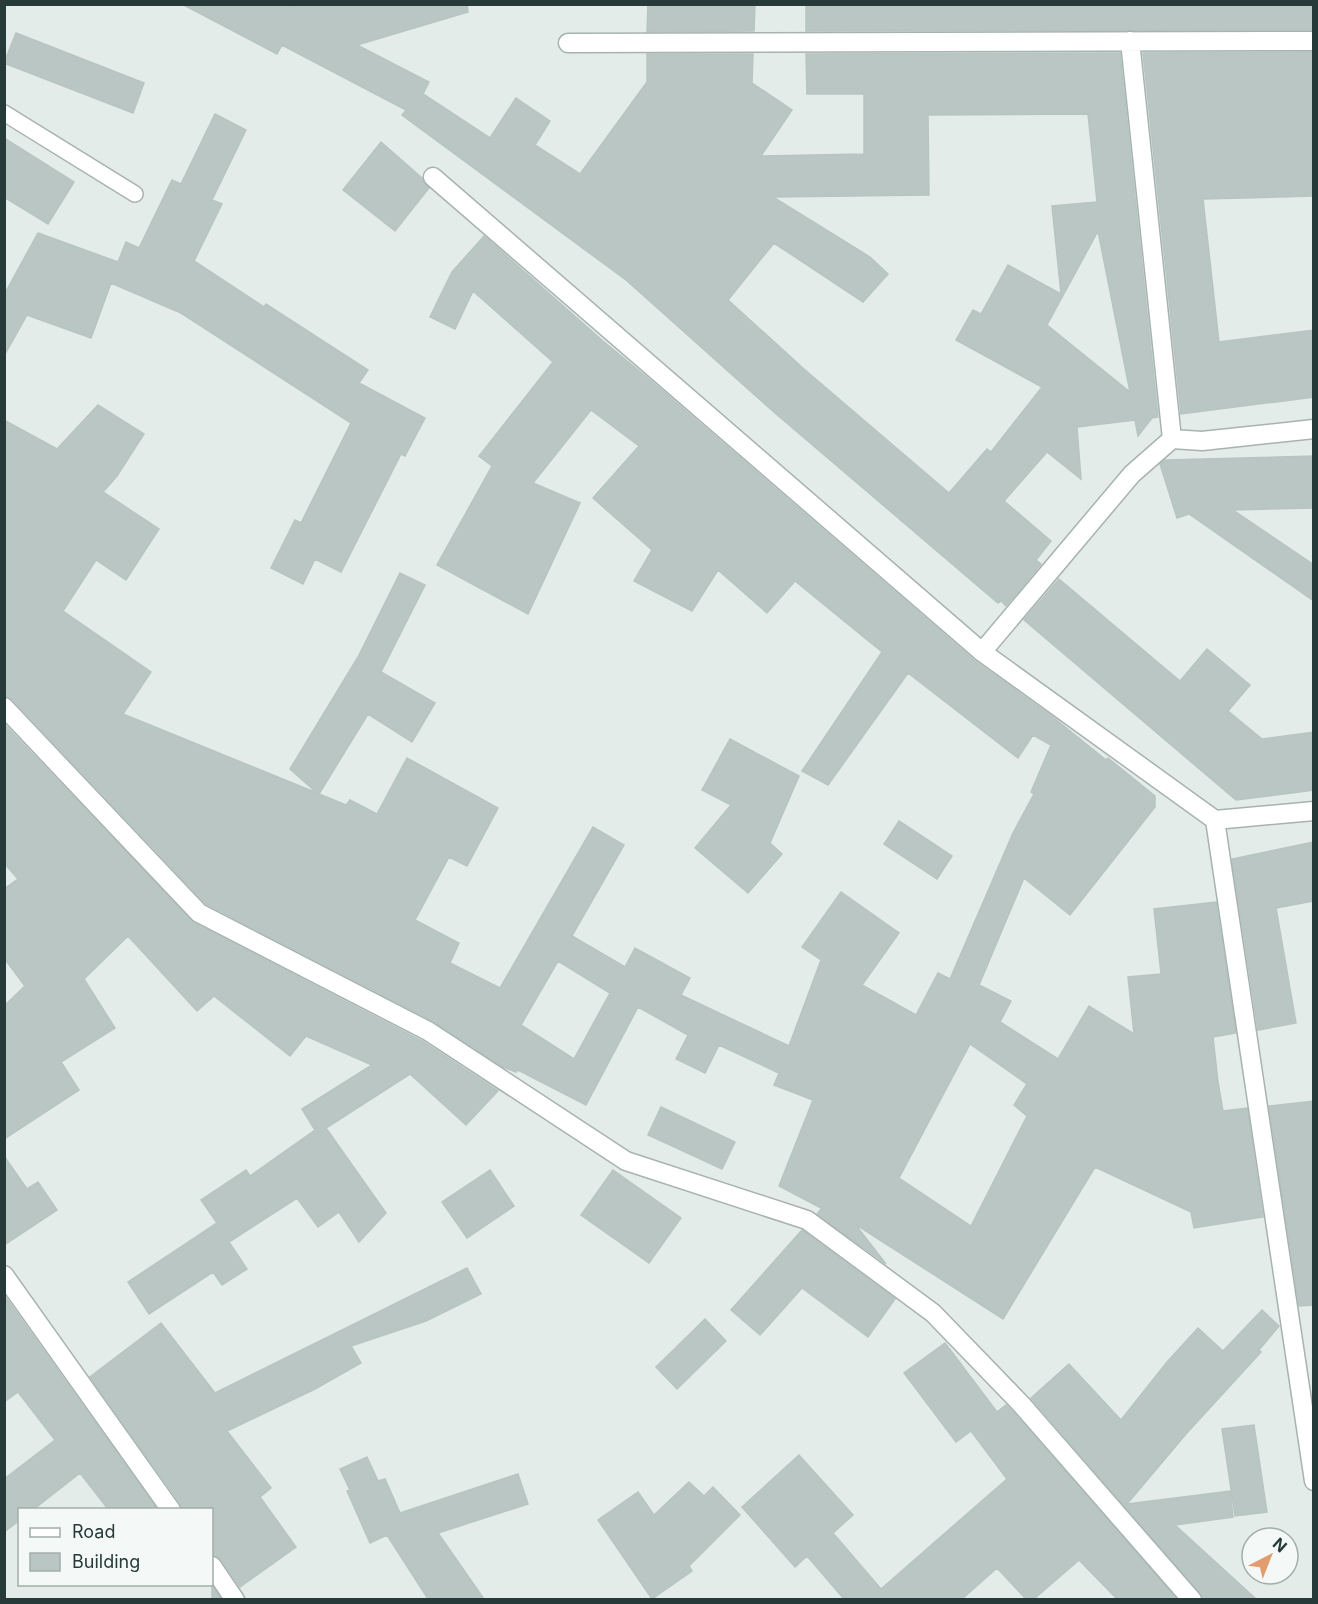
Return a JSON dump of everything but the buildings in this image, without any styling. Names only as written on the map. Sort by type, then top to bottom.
[{"type":"street","points":[[568,43],[1314,41]]},
{"type":"street","points":[[1130,42],[1172,439]]},
{"type":"street","points":[[433,177],[982,652],[1215,820],[1314,811]]},
{"type":"street","points":[[982,652],[1132,474],[1172,439],[1202,441],[1314,429]]},
{"type":"street","points":[[4,707],[199,913],[428,1031],[626,1161],[807,1220],[933,1313],[1021,1404],[1192,1599]]},
{"type":"street","points":[[1215,820],[1314,1481]]},
{"type":"street","points":[[4,1275],[170,1508]]},
{"type":"street","points":[[213,1567],[235,1599]]},
{"type":"lane","points":[[4,113],[135,194]]}]
